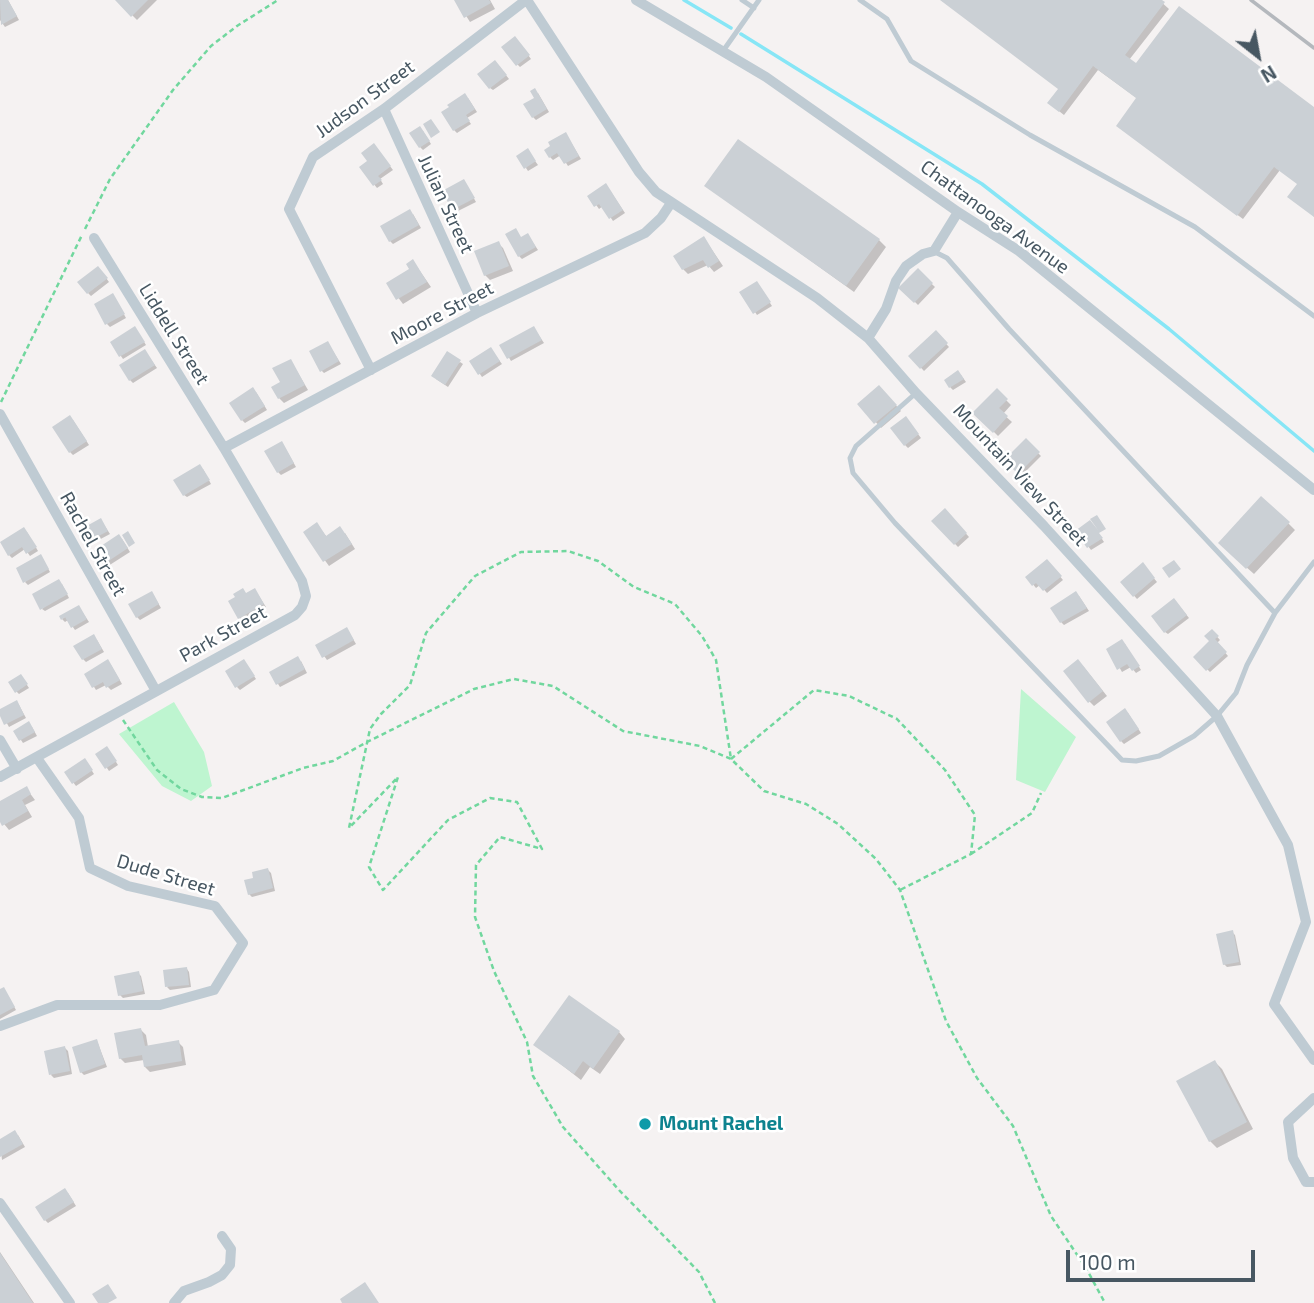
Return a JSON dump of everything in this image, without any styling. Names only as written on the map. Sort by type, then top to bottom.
[{"type":"street","name":"Judson Street","points":[[371,370],[289,209],[313,157],[384,110],[527,0]]},
{"type":"street","name":"Mountain View Street","points":[[527,0],[639,172],[656,192],[817,298],[868,338],[916,393],[1026,506],[1217,716],[1288,845],[1306,922],[1274,1004],[1314,1060]]},
{"type":"street","name":"Chattanooga Avenue","points":[[636,0],[766,76],[958,212],[1019,251],[1314,490]]},
{"type":"street","name":"Julian Street","points":[[384,110],[477,313]]},
{"type":"street","name":"Moore Street","points":[[224,448],[477,313],[645,233],[661,218],[671,203]]},
{"type":"street","points":[[868,338],[887,309],[896,281],[906,266],[933,251],[958,212]]},
{"type":"street","name":"Liddell Street","points":[[94,238],[224,448]]},
{"type":"street","name":"Rachel Street","points":[[0,414],[156,691]]},
{"type":"street","name":"Park Street","points":[[0,778],[295,614],[302,607],[306,596],[302,581],[224,448]]},
{"type":"street","points":[[0,740],[17,769]]},
{"type":"street","name":"Dude Street","points":[[0,1026],[57,1005],[160,1005],[214,990],[243,943],[215,906],[128,886],[90,868],[79,818],[37,758]]},
{"type":"street","points":[[1314,1098],[1288,1122],[1293,1158],[1306,1182],[1314,1182]]},
{"type":"street","points":[[0,1203],[70,1303]]},
{"type":"street","points":[[174,1303],[184,1291],[209,1283],[222,1275],[230,1265],[231,1249],[222,1236]]},
{"type":"lane","points":[[742,0],[754,8]]},
{"type":"lane","points":[[723,51],[759,0]]},
{"type":"lane","points":[[860,0],[887,19],[911,61],[1030,135],[1195,227],[1314,316]]},
{"type":"lane","points":[[933,251],[947,258],[1009,329],[1275,614]]},
{"type":"lane","points":[[916,393],[856,446],[850,458],[853,473],[895,523],[1122,760],[1136,761],[1159,756],[1194,736],[1217,716],[1236,693],[1247,665],[1275,614],[1314,562]]},
{"type":"path","points":[[0,404],[110,179],[173,90],[211,46],[278,0]]},
{"type":"path","points":[[715,1303],[699,1272],[619,1190],[563,1127],[533,1076],[527,1042],[494,971],[475,917],[476,865],[500,837],[542,849],[517,802],[490,798],[448,820],[383,890],[369,867],[398,777],[349,828],[370,729],[410,685],[426,633],[475,576],[521,552],[568,551],[598,561],[634,587],[675,604],[702,636],[716,660],[731,759]]},
{"type":"path","points":[[117,712],[157,770],[181,789],[202,797],[222,798],[303,768],[333,761],[474,689],[514,679],[553,686],[623,731],[700,746],[731,759],[764,791],[806,804],[838,824],[876,859],[900,890],[947,1021],[977,1078],[1013,1126],[1051,1216],[1086,1268],[1105,1303]]},
{"type":"path","points":[[731,759],[814,690],[849,696],[897,719],[945,769],[975,815],[971,854]]},
{"type":"path","points":[[900,890],[971,854],[1032,813],[1041,793]]},
{"type":"green space","points":[[1021,689],[1076,737],[1045,792],[1016,780]]},
{"type":"green space","points":[[174,702],[204,752],[212,786],[191,801],[162,786],[119,734]]},
{"type":"building","points":[[0,0],[8,0],[17,16],[1,25]]},
{"type":"building","points":[[115,0],[148,0],[131,17]]},
{"type":"building","points":[[454,0],[489,0],[491,3],[464,18]]},
{"type":"building","points":[[940,0],[1162,0],[1165,2],[1125,55],[1136,63],[1179,6],[1314,107],[1314,217],[1287,197],[1297,184],[1274,167],[1237,216],[1116,126],[1136,98],[1093,66],[1059,112],[1047,103],[1058,89]]},
{"type":"building","points":[[515,36],[530,55],[516,66],[501,47]]},
{"type":"building","points":[[495,60],[507,75],[489,89],[477,74]]},
{"type":"building","points":[[535,88],[547,109],[532,118],[523,104],[534,98],[530,91]]},
{"type":"building","points":[[465,93],[475,109],[466,115],[470,121],[453,131],[441,112]]},
{"type":"building","points":[[431,119],[440,132],[431,138],[423,124]]},
{"type":"building","points":[[420,126],[430,141],[419,148],[409,133]]},
{"type":"building","points":[[566,132],[579,156],[564,164],[557,153],[549,158],[544,150],[550,146],[548,142]]},
{"type":"building","points":[[738,139],[880,239],[846,286],[704,186]]},
{"type":"building","points":[[374,143],[391,166],[378,176],[382,180],[373,186],[359,167],[367,161],[361,153]]},
{"type":"building","points":[[528,148],[536,161],[524,169],[516,156]]},
{"type":"building","points":[[464,179],[475,198],[452,210],[442,191]]},
{"type":"building","points":[[606,183],[623,210],[609,219],[599,204],[594,207],[587,196]]},
{"type":"building","points":[[410,209],[419,225],[389,242],[380,226]]},
{"type":"building","points":[[516,228],[521,237],[528,233],[536,247],[518,257],[505,234]]},
{"type":"building","points":[[704,236],[719,261],[708,268],[703,260],[682,270],[673,256]]},
{"type":"building","points":[[499,241],[509,266],[484,276],[474,251]]},
{"type":"building","points":[[413,259],[427,282],[396,300],[386,283],[409,269],[406,264]]},
{"type":"building","points":[[98,266],[108,278],[87,294],[77,282]]},
{"type":"building","points":[[918,268],[933,283],[914,303],[898,288]]},
{"type":"building","points":[[757,281],[771,302],[753,314],[739,292]]},
{"type":"building","points":[[113,293],[125,314],[105,325],[94,304]]},
{"type":"building","points":[[135,326],[145,342],[119,357],[110,342]]},
{"type":"building","points":[[534,326],[542,340],[507,359],[499,345]]},
{"type":"building","points":[[936,330],[948,343],[920,369],[908,356]]},
{"type":"building","points":[[328,341],[339,361],[320,372],[309,351]]},
{"type":"building","points":[[491,347],[500,361],[478,375],[469,361]]},
{"type":"building","points":[[145,349],[155,365],[129,381],[119,365]]},
{"type":"building","points":[[447,351],[461,360],[445,385],[431,376]]},
{"type":"building","points":[[291,359],[305,385],[278,399],[271,387],[280,382],[272,368]]},
{"type":"building","points":[[958,370],[964,379],[949,388],[944,380]]},
{"type":"building","points":[[879,385],[897,405],[874,424],[857,404]]},
{"type":"building","points":[[253,387],[265,406],[241,421],[229,403]]},
{"type":"building","points":[[997,388],[1008,399],[999,408],[1008,416],[993,433],[972,413]]},
{"type":"building","points":[[70,415],[87,441],[69,453],[52,427]]},
{"type":"building","points":[[906,416],[919,434],[904,446],[890,428]]},
{"type":"building","points":[[1026,438],[1040,452],[1018,474],[1004,460]]},
{"type":"building","points":[[282,441],[294,463],[277,473],[264,451]]},
{"type":"building","points":[[200,464],[210,480],[183,496],[173,480]]},
{"type":"building","points":[[1261,496],[1290,522],[1246,569],[1218,543]]},
{"type":"building","points":[[945,508],[967,533],[954,545],[931,521]]},
{"type":"building","points":[[1097,515],[1106,529],[1099,533],[1103,538],[1087,548],[1075,531],[1090,520],[1098,530],[1090,519]]},
{"type":"building","points":[[101,518],[108,531],[91,540],[83,528]]},
{"type":"building","points":[[317,522],[326,536],[340,526],[352,544],[323,562],[303,532]]},
{"type":"building","points":[[24,527],[37,547],[26,554],[22,547],[8,556],[0,542]]},
{"type":"building","points":[[128,531],[135,543],[129,547],[122,535]]},
{"type":"building","points":[[119,534],[128,548],[101,566],[92,552]]},
{"type":"building","points":[[41,554],[49,569],[23,583],[16,568]]},
{"type":"building","points":[[1047,559],[1062,576],[1043,591],[1036,583],[1032,586],[1025,577]]},
{"type":"building","points":[[1174,560],[1181,569],[1169,578],[1162,568]]},
{"type":"building","points":[[1143,562],[1155,578],[1133,597],[1120,582]]},
{"type":"building","points":[[59,579],[68,594],[40,610],[32,594]]},
{"type":"building","points":[[243,588],[246,593],[255,588],[264,604],[238,619],[228,601]]},
{"type":"building","points":[[152,591],[159,604],[136,618],[128,604]]},
{"type":"building","points":[[1076,591],[1087,608],[1060,623],[1050,608]]},
{"type":"building","points":[[1174,598],[1187,615],[1164,633],[1151,616]]},
{"type":"building","points":[[79,605],[87,619],[71,628],[65,617],[61,620],[59,616]]},
{"type":"building","points":[[347,627],[354,640],[322,658],[315,645]]},
{"type":"building","points":[[1212,629],[1219,636],[1215,639],[1227,652],[1206,671],[1193,657],[1209,641],[1204,636]]},
{"type":"building","points":[[94,634],[102,649],[82,660],[73,646]]},
{"type":"building","points":[[1122,639],[1140,666],[1132,671],[1127,664],[1117,670],[1106,649]]},
{"type":"building","points":[[298,656],[305,669],[276,685],[269,672]]},
{"type":"building","points":[[108,659],[120,680],[106,688],[103,682],[92,688],[84,674]]},
{"type":"building","points":[[244,659],[255,676],[235,688],[225,671]]},
{"type":"building","points":[[1078,659],[1103,691],[1088,703],[1063,671]]},
{"type":"building","points":[[21,674],[28,684],[15,693],[8,682]]},
{"type":"building","points":[[17,700],[24,715],[4,725],[0,709]]},
{"type":"building","points":[[1125,708],[1139,729],[1120,742],[1106,722]]},
{"type":"building","points":[[29,721],[35,732],[19,741],[13,731]]},
{"type":"building","points":[[107,746],[117,761],[105,769],[95,754]]},
{"type":"building","points":[[85,758],[93,770],[72,784],[64,772]]},
{"type":"building","points":[[27,786],[31,794],[22,800],[28,811],[2,826],[0,801]]},
{"type":"building","points":[[268,868],[273,888],[248,895],[244,880],[253,878],[252,872]]},
{"type":"building","points":[[1233,930],[1239,962],[1223,965],[1216,934]]},
{"type":"building","points":[[187,967],[189,985],[165,987],[163,970]]},
{"type":"building","points":[[139,971],[143,991],[118,996],[114,976]]},
{"type":"building","points":[[4,987],[15,1007],[0,1015],[0,989]]},
{"type":"building","points":[[569,995],[620,1031],[593,1069],[583,1061],[574,1074],[533,1045]]},
{"type":"building","points":[[141,1028],[145,1046],[179,1040],[182,1061],[144,1067],[142,1055],[119,1059],[114,1033]]},
{"type":"building","points":[[97,1039],[105,1064],[80,1073],[72,1047]]},
{"type":"building","points":[[65,1046],[70,1071],[49,1075],[44,1051]]},
{"type":"building","points":[[1215,1060],[1247,1122],[1209,1142],[1176,1081]]},
{"type":"building","points":[[15,1130],[23,1144],[0,1157],[0,1139]]},
{"type":"building","points":[[65,1188],[74,1202],[44,1221],[35,1207]]},
{"type":"building","points":[[0,1253],[33,1303],[0,1303]]},
{"type":"building","points":[[365,1282],[379,1303],[342,1303],[340,1299]]},
{"type":"building","points":[[108,1284],[117,1298],[108,1303],[98,1303],[92,1294]]},
{"type":"waterway","points":[[684,0],[731,28]]},
{"type":"waterway","points":[[741,34],[982,184],[1169,329],[1314,451]]},
{"type":"railway","points":[[1251,0],[1314,48]]},
{"type":"place","name":"Mount Rachel","points":[[645,1124]]}]
